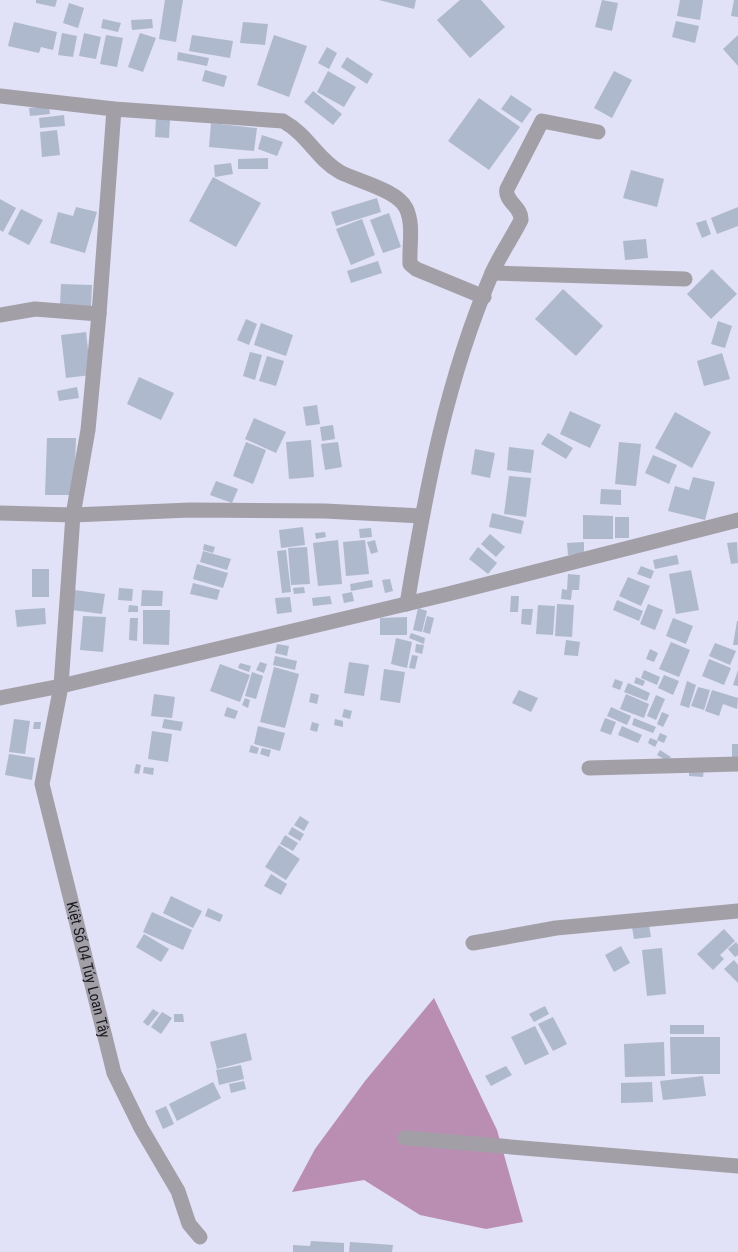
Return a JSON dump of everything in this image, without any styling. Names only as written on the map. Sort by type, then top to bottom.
[{"type":"street","points":[[0,96],[114,109],[283,121],[296,129],[329,164],[339,171],[398,198],[405,206],[410,217],[410,264],[416,269],[484,297]]},
{"type":"street","name":"Kiệt Số 04 Túy Loan Tây","points":[[114,109],[99,314],[88,430],[73,515],[61,686],[42,784],[114,1073],[141,1128],[178,1191],[189,1224],[200,1237]]},
{"type":"street","points":[[407,604],[422,516],[452,383],[492,273],[522,220],[520,213],[507,197],[507,188],[542,121],[598,132]]},
{"type":"street","points":[[492,273],[685,279]]},
{"type":"street","points":[[0,315],[35,309],[99,314]]},
{"type":"street","points":[[0,514],[73,515],[190,510],[325,511],[422,516]]},
{"type":"street","points":[[0,698],[61,686],[407,604],[738,520]]},
{"type":"street","points":[[589,768],[738,764]]},
{"type":"street","points":[[473,943],[556,928],[738,911]]},
{"type":"street","points":[[404,1138],[738,1166]]},
{"type":"shaded area","points":[[434,998],[497,1130],[523,1222],[486,1229],[420,1215],[364,1180],[292,1192],[315,1149],[365,1081]]},
{"type":"building","points":[[36,0],[57,0],[55,7],[36,3]]},
{"type":"building","points":[[165,0],[183,0],[176,42],[159,39]]},
{"type":"building","points":[[379,0],[416,0],[414,9]]},
{"type":"building","points":[[460,0],[481,0],[505,27],[470,58],[437,20]]},
{"type":"building","points":[[602,0],[618,3],[612,31],[595,27]]},
{"type":"building","points":[[680,0],[703,0],[700,20],[677,16]]},
{"type":"building","points":[[734,0],[738,0],[738,17],[731,16]]},
{"type":"building","points":[[69,3],[84,8],[78,28],[63,23]]},
{"type":"building","points":[[103,19],[121,23],[118,32],[101,28]]},
{"type":"building","points":[[152,19],[153,28],[132,30],[131,20]]},
{"type":"building","points":[[676,21],[699,26],[695,43],[672,37]]},
{"type":"building","points":[[14,22],[57,32],[53,50],[41,47],[39,53],[8,46]]},
{"type":"building","points":[[243,22],[268,24],[265,45],[240,43]]},
{"type":"building","points":[[62,33],[77,36],[73,57],[58,55]]},
{"type":"building","points":[[84,33],[101,37],[96,59],[79,56]]},
{"type":"building","points":[[140,33],[156,38],[143,72],[128,67]]},
{"type":"building","points":[[106,35],[123,38],[117,67],[100,64]]},
{"type":"building","points":[[192,35],[233,41],[230,58],[189,51]]},
{"type":"building","points":[[274,35],[307,46],[289,97],[257,85]]},
{"type":"building","points":[[738,35],[738,66],[723,49]]},
{"type":"building","points":[[327,47],[337,53],[329,69],[318,63]]},
{"type":"building","points":[[178,52],[209,58],[207,66],[177,60]]},
{"type":"building","points":[[347,57],[373,74],[367,84],[341,67]]},
{"type":"building","points":[[205,70],[227,76],[224,87],[202,81]]},
{"type":"building","points":[[328,71],[356,87],[344,107],[317,92]]},
{"type":"building","points":[[614,71],[632,80],[612,118],[594,108]]},
{"type":"building","points":[[313,91],[342,114],[333,125],[304,102]]},
{"type":"building","points":[[511,95],[532,109],[522,123],[501,109]]},
{"type":"building","points":[[479,98],[520,127],[489,170],[448,141]]},
{"type":"building","points":[[49,106],[50,114],[30,116],[29,108]]},
{"type":"building","points":[[64,115],[65,126],[40,128],[39,118]]},
{"type":"building","points":[[156,118],[170,119],[169,138],[155,137]]},
{"type":"building","points":[[211,123],[257,128],[254,151],[209,147]]},
{"type":"building","points":[[57,130],[60,155],[42,157],[40,132]]},
{"type":"building","points":[[262,135],[283,142],[277,156],[258,149]]},
{"type":"building","points":[[268,158],[268,169],[238,169],[238,159]]},
{"type":"building","points":[[231,163],[233,174],[215,177],[214,165]]},
{"type":"building","points":[[631,170],[664,179],[657,207],[623,198]]},
{"type":"building","points":[[213,177],[261,203],[236,247],[189,221]]},
{"type":"building","points":[[377,198],[381,212],[336,226],[331,212]]},
{"type":"building","points":[[0,199],[16,208],[3,232],[0,230]]},
{"type":"building","points":[[76,207],[97,212],[85,253],[50,243],[58,212],[73,216]]},
{"type":"building","points":[[738,207],[738,226],[717,234],[711,218]]},
{"type":"building","points":[[21,209],[43,220],[29,245],[8,234]]},
{"type":"building","points":[[389,213],[401,247],[383,253],[370,220]]},
{"type":"building","points":[[362,219],[375,255],[351,265],[336,229]]},
{"type":"building","points":[[706,220],[711,234],[702,238],[696,223]]},
{"type":"building","points":[[646,239],[648,258],[625,260],[623,241]]},
{"type":"building","points":[[378,261],[382,273],[351,283],[347,271]]},
{"type":"building","points":[[712,269],[737,294],[711,319],[687,294]]},
{"type":"building","points":[[61,284],[92,285],[91,306],[60,305]]},
{"type":"building","points":[[563,289],[603,326],[576,356],[535,319]]},
{"type":"building","points":[[246,319],[257,324],[249,345],[237,340]]},
{"type":"building","points":[[718,321],[732,326],[725,348],[711,344]]},
{"type":"building","points":[[261,323],[293,335],[286,356],[254,345]]},
{"type":"building","points":[[86,332],[91,375],[66,378],[61,335]]},
{"type":"building","points":[[250,352],[262,355],[255,380],[243,376]]},
{"type":"building","points":[[722,353],[730,379],[704,386],[697,361]]},
{"type":"building","points":[[267,356],[284,361],[276,386],[259,381]]},
{"type":"building","points":[[139,377],[174,393],[161,420],[127,404]]},
{"type":"building","points":[[77,387],[79,398],[59,401],[57,391]]},
{"type":"building","points":[[317,405],[320,424],[306,426],[303,407]]},
{"type":"building","points":[[570,411],[601,425],[590,448],[560,434]]},
{"type":"building","points":[[675,412],[711,432],[692,468],[655,448]]},
{"type":"building","points":[[254,418],[286,432],[276,453],[245,439]]},
{"type":"building","points":[[333,425],[335,439],[322,441],[320,427]]},
{"type":"building","points":[[548,433],[573,448],[566,459],[541,444]]},
{"type":"building","points":[[47,438],[76,438],[74,495],[45,495]]},
{"type":"building","points":[[311,440],[314,477],[289,479],[286,442]]},
{"type":"building","points":[[246,442],[266,450],[253,484],[233,476]]},
{"type":"building","points":[[338,442],[342,467],[325,470],[321,444]]},
{"type":"building","points":[[619,442],[641,444],[636,486],[615,484]]},
{"type":"building","points":[[509,447],[534,450],[531,473],[507,470]]},
{"type":"building","points":[[475,449],[495,453],[490,478],[471,474]]},
{"type":"building","points":[[653,455],[677,465],[669,484],[645,473]]},
{"type":"building","points":[[509,476],[531,478],[526,517],[504,514]]},
{"type":"building","points":[[693,477],[715,482],[705,520],[668,511],[675,486],[689,490]]},
{"type":"building","points":[[216,481],[238,489],[232,503],[210,495]]},
{"type":"building","points":[[601,489],[621,490],[621,505],[600,504]]},
{"type":"building","points":[[492,513],[524,521],[521,534],[489,527]]},
{"type":"building","points":[[583,515],[613,516],[613,539],[583,539]]},
{"type":"building","points":[[615,517],[629,517],[629,538],[615,538]]},
{"type":"building","points":[[303,527],[305,545],[281,548],[279,530]]},
{"type":"building","points":[[371,528],[372,537],[360,538],[359,529]]},
{"type":"building","points":[[325,532],[326,537],[316,539],[315,533]]},
{"type":"building","points":[[490,534],[505,547],[496,557],[481,544]]},
{"type":"building","points":[[338,540],[342,584],[318,586],[313,543]]},
{"type":"building","points":[[365,540],[369,574],[346,576],[343,542]]},
{"type":"building","points":[[375,540],[378,552],[371,554],[367,542]]},
{"type":"building","points":[[584,542],[584,554],[568,555],[567,543]]},
{"type":"building","points":[[737,542],[738,563],[731,564],[727,543]]},
{"type":"building","points":[[204,544],[215,547],[213,553],[203,550]]},
{"type":"building","points":[[307,547],[310,584],[291,585],[288,548]]},
{"type":"building","points":[[478,547],[497,563],[488,574],[469,559]]},
{"type":"building","points":[[286,550],[291,592],[282,593],[277,551]]},
{"type":"building","points":[[203,551],[231,559],[227,570],[200,562]]},
{"type":"building","points":[[677,555],[679,564],[655,569],[653,560]]},
{"type":"building","points":[[197,564],[228,573],[223,588],[193,579]]},
{"type":"building","points":[[641,566],[654,571],[651,579],[637,574]]},
{"type":"building","points":[[32,569],[49,569],[49,597],[32,597]]},
{"type":"building","points":[[691,570],[699,610],[676,614],[669,574]]},
{"type":"building","points":[[568,574],[580,575],[579,590],[572,590],[571,600],[561,599],[562,589],[567,590]]},
{"type":"building","points":[[628,577],[650,586],[641,606],[619,596]]},
{"type":"building","points":[[390,579],[393,591],[385,593],[382,580]]},
{"type":"building","points":[[372,580],[373,587],[351,591],[350,584]]},
{"type":"building","points":[[193,583],[220,590],[217,600],[190,594]]},
{"type":"building","points":[[304,587],[305,593],[294,594],[293,588]]},
{"type":"building","points":[[119,588],[133,589],[132,601],[118,600]]},
{"type":"building","points":[[74,590],[105,594],[102,614],[72,610]]},
{"type":"building","points":[[142,590],[163,591],[162,606],[141,606]]},
{"type":"building","points":[[352,592],[354,601],[344,603],[342,594]]},
{"type":"building","points":[[330,596],[332,604],[313,606],[312,598]]},
{"type":"building","points":[[511,596],[519,596],[518,612],[510,612]]},
{"type":"building","points":[[290,597],[292,612],[277,614],[275,598]]},
{"type":"building","points":[[617,600],[643,611],[639,621],[613,610]]},
{"type":"building","points":[[557,604],[574,605],[572,637],[555,636]]},
{"type":"building","points":[[648,604],[663,610],[655,630],[640,624]]},
{"type":"building","points":[[129,605],[138,606],[138,612],[128,612]]},
{"type":"building","points":[[538,605],[555,606],[553,635],[536,634]]},
{"type":"building","points":[[45,608],[46,624],[17,627],[15,610]]},
{"type":"building","points":[[418,608],[427,611],[422,632],[413,630]]},
{"type":"building","points":[[522,609],[533,609],[531,625],[521,624]]},
{"type":"building","points":[[143,610],[170,610],[169,645],[143,644]]},
{"type":"building","points":[[83,616],[106,617],[103,652],[80,650]]},
{"type":"building","points":[[427,616],[434,618],[430,634],[423,632]]},
{"type":"building","points":[[407,617],[407,635],[380,635],[380,618]]},
{"type":"building","points":[[130,618],[138,618],[137,641],[129,640]]},
{"type":"building","points":[[673,618],[693,626],[686,644],[666,636]]},
{"type":"building","points":[[737,621],[738,645],[733,645]]},
{"type":"building","points":[[411,633],[425,638],[424,644],[409,638]]},
{"type":"building","points":[[396,638],[412,642],[407,668],[391,664]]},
{"type":"building","points":[[566,640],[580,642],[578,656],[564,655]]},
{"type":"building","points":[[671,642],[690,650],[679,677],[659,669]]},
{"type":"building","points":[[715,643],[736,651],[730,665],[709,656]]},
{"type":"building","points":[[277,644],[289,646],[287,656],[275,653]]},
{"type":"building","points":[[416,644],[424,645],[422,654],[415,652]]},
{"type":"building","points":[[650,649],[658,653],[654,662],[646,659]]},
{"type":"building","points":[[412,655],[418,656],[415,669],[409,668]]},
{"type":"building","points":[[275,656],[297,661],[295,670],[273,665]]},
{"type":"building","points":[[709,659],[731,668],[724,685],[702,676]]},
{"type":"building","points":[[260,662],[267,664],[264,673],[256,670]]},
{"type":"building","points":[[349,662],[369,665],[364,696],[344,693]]},
{"type":"building","points":[[240,663],[251,666],[249,672],[238,668]]},
{"type":"building","points":[[220,664],[250,675],[240,702],[210,691]]},
{"type":"building","points":[[274,667],[299,674],[285,728],[260,722]]},
{"type":"building","points":[[384,669],[405,672],[400,703],[380,700]]},
{"type":"building","points":[[644,670],[660,677],[657,685],[641,678]]},
{"type":"building","points":[[738,670],[738,686],[733,685]]},
{"type":"building","points":[[252,672],[263,676],[256,699],[245,696]]},
{"type":"building","points":[[664,675],[679,681],[673,695],[658,688]]},
{"type":"building","points":[[636,677],[645,681],[643,686],[634,683]]},
{"type":"building","points":[[615,679],[623,682],[620,690],[612,687]]},
{"type":"building","points":[[687,681],[696,685],[689,708],[680,705]]},
{"type":"building","points":[[628,683],[650,693],[647,701],[624,692]]},
{"type":"building","points":[[698,687],[710,690],[704,710],[691,706]]},
{"type":"building","points":[[519,690],[538,698],[531,712],[512,703]]},
{"type":"building","points":[[712,690],[738,698],[737,709],[723,704],[719,716],[705,711]]},
{"type":"building","points":[[311,693],[319,695],[317,704],[309,702]]},
{"type":"building","points":[[154,694],[175,697],[172,718],[151,716]]},
{"type":"building","points":[[626,694],[649,704],[644,718],[620,709]]},
{"type":"building","points":[[656,695],[665,699],[656,720],[647,716]]},
{"type":"building","points":[[245,698],[250,700],[248,708],[242,705]]},
{"type":"building","points":[[227,707],[238,711],[235,719],[224,716]]},
{"type":"building","points":[[611,707],[631,716],[627,725],[607,716]]},
{"type":"building","points":[[344,709],[352,711],[350,719],[342,717]]},
{"type":"building","points":[[662,712],[669,715],[663,727],[657,724]]},
{"type":"building","points":[[605,718],[616,722],[611,735],[600,731]]},
{"type":"building","points":[[634,718],[656,727],[653,733],[632,725]]},
{"type":"building","points":[[14,719],[30,721],[25,754],[9,752]]},
{"type":"building","points":[[164,719],[183,722],[181,731],[162,728]]},
{"type":"building","points":[[335,719],[343,721],[343,727],[334,725]]},
{"type":"building","points":[[34,722],[41,722],[40,729],[33,729]]},
{"type":"building","points":[[312,722],[319,724],[317,732],[310,730]]},
{"type":"building","points":[[258,726],[285,733],[280,751],[254,744]]},
{"type":"building","points":[[622,726],[642,735],[638,743],[618,735]]},
{"type":"building","points":[[152,731],[172,734],[168,762],[148,759]]},
{"type":"building","points":[[660,733],[667,736],[664,743],[657,740]]},
{"type":"building","points":[[650,738],[658,741],[655,747],[648,743]]},
{"type":"building","points":[[732,744],[738,744],[738,758],[732,757]]},
{"type":"building","points":[[251,745],[259,748],[257,754],[249,752]]},
{"type":"building","points":[[262,748],[271,750],[269,757],[260,754]]},
{"type":"building","points":[[660,750],[671,757],[667,761],[657,755]]},
{"type":"building","points":[[9,754],[35,758],[32,780],[5,775]]},
{"type":"building","points":[[136,764],[141,765],[139,774],[134,773]]},
{"type":"building","points":[[144,767],[154,768],[153,775],[143,773]]},
{"type":"building","points":[[689,767],[704,768],[703,777],[689,776]]},
{"type":"building","points":[[300,816],[309,822],[304,831],[294,825]]},
{"type":"building","points":[[292,827],[304,834],[300,841],[288,834]]},
{"type":"building","points":[[285,835],[298,843],[293,851],[280,844]]},
{"type":"building","points":[[279,845],[300,859],[286,880],[265,867]]},
{"type":"building","points":[[271,874],[287,884],[281,895],[264,886]]},
{"type":"building","points":[[171,896],[202,911],[193,928],[163,913]]},
{"type":"building","points":[[208,908],[223,915],[220,922],[205,916]]},
{"type":"building","points":[[152,912],[192,930],[183,950],[143,932]]},
{"type":"building","points":[[649,925],[651,937],[634,939],[632,927]]},
{"type":"building","points":[[724,929],[735,941],[720,955],[724,959],[713,970],[697,954]]},
{"type":"building","points":[[144,934],[169,949],[161,962],[136,947]]},
{"type":"building","points":[[736,942],[738,945],[738,955],[735,957],[728,949]]},
{"type":"building","points":[[621,946],[630,963],[614,972],[605,955]]},
{"type":"building","points":[[662,948],[666,994],[647,996],[642,950]]},
{"type":"building","points":[[734,960],[738,965],[738,983],[724,969]]},
{"type":"building","points":[[545,1006],[549,1014],[534,1022],[529,1014]]},
{"type":"building","points":[[153,1009],[159,1013],[148,1026],[143,1022]]},
{"type":"building","points":[[162,1012],[172,1018],[161,1034],[151,1027]]},
{"type":"building","points":[[174,1014],[183,1014],[184,1022],[174,1022]]},
{"type":"building","points":[[553,1017],[567,1044],[553,1051],[538,1024]]},
{"type":"building","points":[[670,1025],[704,1025],[704,1034],[670,1034]]},
{"type":"building","points":[[535,1026],[549,1054],[525,1065],[511,1037]]},
{"type":"building","points":[[246,1033],[252,1060],[217,1069],[210,1042]]},
{"type":"building","points":[[670,1037],[720,1037],[720,1074],[671,1074]]},
{"type":"building","points":[[664,1042],[665,1076],[625,1077],[624,1044]]},
{"type":"building","points":[[241,1065],[244,1079],[219,1085],[216,1070]]},
{"type":"building","points":[[506,1066],[512,1075],[491,1086],[485,1076]]},
{"type":"building","points":[[703,1076],[706,1096],[663,1100],[660,1081]]},
{"type":"building","points":[[244,1081],[246,1089],[231,1093],[229,1084]]},
{"type":"building","points":[[213,1082],[221,1098],[177,1121],[169,1104]]},
{"type":"building","points":[[652,1082],[653,1102],[621,1103],[621,1083]]},
{"type":"building","points":[[166,1106],[174,1124],[163,1129],[155,1111]]},
{"type":"building","points":[[311,1241],[344,1243],[344,1252],[293,1252],[293,1245],[310,1246]]},
{"type":"building","points":[[350,1242],[393,1245],[392,1252],[349,1252]]}]
